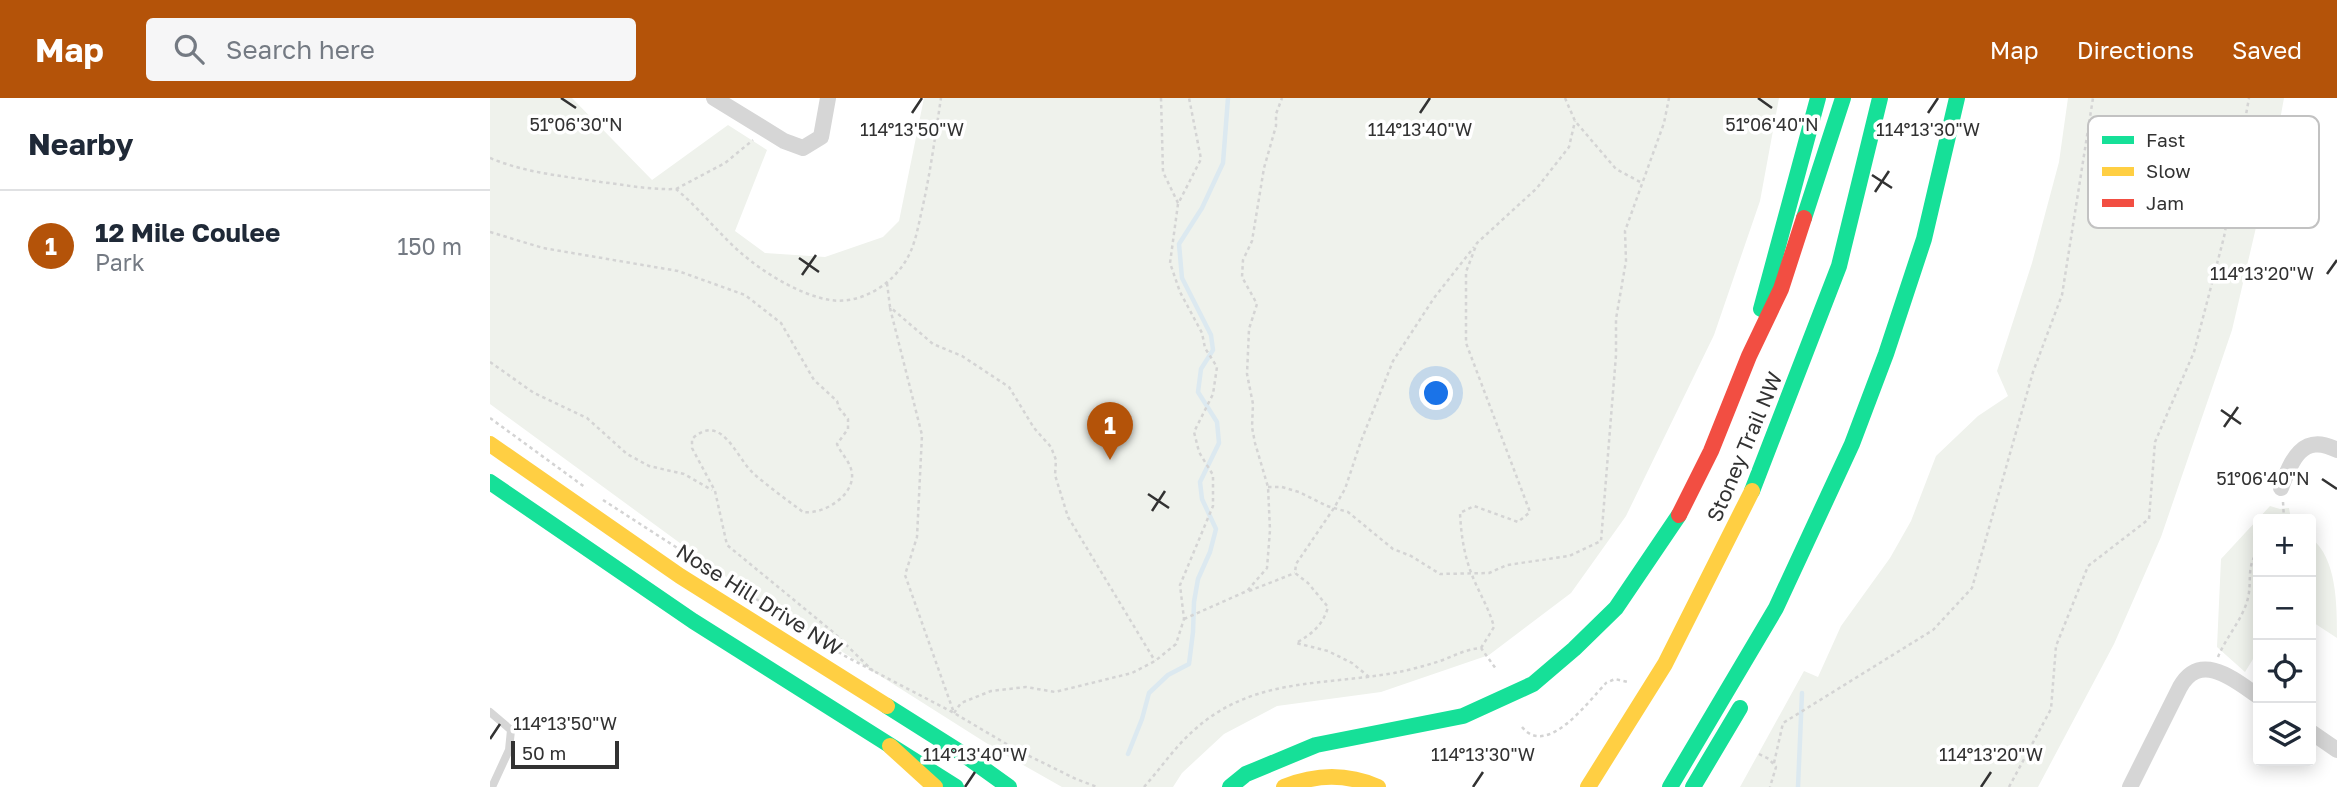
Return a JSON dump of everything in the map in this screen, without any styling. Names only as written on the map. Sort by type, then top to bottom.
[{"type":"main road","points":[[1749,356],[1818,98]]},
{"type":"main road","points":[[1230,787],[1246,774],[1316,745],[1463,716],[1533,684],[1616,608],[1683,509],[1711,451],[1749,356],[1781,289],[1843,98]]},
{"type":"main road","name":"Stoney Trail NW","points":[[1588,787],[1665,664],[1756,482],[1839,266],[1880,98]]},
{"type":"main road","points":[[1670,787],[1776,608],[1852,444],[1886,354],[1923,239],[1957,98]]},
{"type":"main road","name":"Nose Hill Drive NW","points":[[490,444],[680,576],[870,694],[1009,787]]},
{"type":"main road","points":[[490,482],[693,621],[956,787]]},
{"type":"main road","points":[[1755,674],[1776,608]]},
{"type":"main road","points":[[1693,787],[1744,700]]},
{"type":"main road","points":[[890,746],[935,787]]},
{"type":"main road","points":[[1284,787],[1316,776],[1347,776],[1378,787]]},
{"type":"street","points":[[714,98],[784,141],[803,148],[821,137],[828,98]]},
{"type":"street","points":[[2281,488],[2291,461],[2297,453],[2321,444],[2337,450]]},
{"type":"street","points":[[2130,787],[2183,681],[2196,672],[2214,670],[2227,675],[2253,693]]},
{"type":"street","points":[[2316,735],[2337,750]]},
{"type":"lane","points":[[490,712],[511,730],[509,750],[492,787]]},
{"type":"path","points":[[676,189],[741,253],[766,271],[812,295],[831,300],[860,298],[887,283],[898,273],[911,252],[924,199],[941,98]]},
{"type":"path","points":[[1161,98],[1164,172],[1178,204]]},
{"type":"path","points":[[954,713],[961,703],[990,691],[1026,687],[1055,692],[1132,673],[1155,661],[1176,644],[1184,619],[1181,585],[1213,506],[1213,475],[1199,452],[1194,432],[1213,394],[1217,367],[1205,348],[1202,333],[1180,292],[1170,263],[1178,204],[1201,159],[1189,98]]},
{"type":"path","points":[[1247,591],[1267,568],[1270,530],[1268,488],[1252,427],[1253,404],[1247,374],[1249,330],[1257,304],[1242,277],[1243,260],[1252,241],[1264,168],[1282,98]]},
{"type":"path","points":[[1564,98],[1575,121],[1616,169],[1642,183]]},
{"type":"path","points":[[1268,488],[1282,487],[1299,492],[1348,512],[1392,549],[1411,556],[1440,574],[1489,573],[1518,563],[1569,556],[1601,541],[1604,476],[1615,368],[1616,320],[1626,261],[1625,230],[1664,124],[1669,98]]},
{"type":"path","points":[[2090,116],[2093,98]]},
{"type":"path","points":[[2246,116],[2249,98]]},
{"type":"path","points":[[1295,573],[1296,564],[1345,489],[1360,441],[1394,361],[1434,298],[1477,243],[1537,188],[1569,147],[1575,121]]},
{"type":"path","points":[[490,158],[513,167],[553,176],[650,189],[676,189],[725,163],[764,129]]},
{"type":"path","points":[[1770,787],[1776,771],[1774,763],[1783,723],[1933,630],[1972,588],[2034,372],[2062,295],[2088,130]]},
{"type":"path","points":[[2009,787],[2051,709],[2056,646],[2088,566],[2149,519],[2155,442],[2194,352],[2226,228]]},
{"type":"path","points":[[490,232],[543,248],[678,271],[745,295],[780,323],[814,380],[834,397],[848,419],[848,429],[837,443],[853,477],[847,489],[832,506],[813,513],[803,512],[753,474],[722,434],[710,430],[699,433],[692,439],[692,448],[715,491],[727,545],[833,632],[873,671]]},
{"type":"path","points":[[1477,243],[1466,272],[1466,343],[1530,512],[1518,522],[1474,506],[1460,513],[1462,540],[1472,575],[1485,598],[1494,627],[1481,649]]},
{"type":"path","points":[[887,283],[890,307],[922,435],[917,537],[905,575],[954,713]]},
{"type":"path","points":[[890,307],[933,344],[962,356],[1009,387],[1041,438],[1051,447],[1056,460],[1055,475],[1068,517],[1155,661]]},
{"type":"path","points":[[490,362],[534,393],[587,418],[627,454],[649,466],[684,474],[715,491]]},
{"type":"path","points":[[490,418],[586,488]]},
{"type":"path","points":[[597,495],[844,655],[1016,749],[1097,787]]},
{"type":"path","points":[[2214,670],[2221,649],[2245,608],[2249,596],[2249,567],[2253,560]]},
{"type":"path","points":[[1184,619],[1295,573]]},
{"type":"path","points":[[1295,573],[1308,583],[1328,607],[1325,617],[1313,633],[1296,643],[1328,651],[1352,663],[1369,677]]},
{"type":"path","points":[[1144,787],[1191,733],[1232,703],[1258,692],[1292,684],[1369,677],[1423,666],[1472,649],[1481,649]]},
{"type":"path","points":[[1481,649],[1496,669]]},
{"type":"path","points":[[1522,727],[1527,733],[1538,738],[1551,735],[1606,683],[1615,679],[1628,682]]},
{"type":"path","points":[[1759,754],[1774,763]]},
{"type":"shaded area","points":[[490,98],[572,98],[652,180],[728,125],[767,150],[735,231],[765,253],[825,257],[883,237],[899,221],[924,98],[1779,98],[1760,201],[1714,335],[1626,516],[1571,593],[1489,655],[1381,692],[1277,706],[1224,734],[1182,773],[1173,787],[1062,787],[1002,753],[740,587],[490,404]]},
{"type":"shaded area","points":[[2068,98],[2284,98],[2281,116],[2088,116],[2088,228],[2256,228],[2232,330],[2161,537],[2114,644],[2038,787],[1740,787],[1804,671],[1818,677],[1841,626],[1890,558],[1911,521],[1936,456],[1978,416],[2008,396],[1997,371],[2032,263],[2059,162]]},
{"type":"shaded area","points":[[2270,506],[2289,508],[2290,514],[2263,514]]},
{"type":"shaded area","points":[[2253,524],[2253,659],[2245,672],[2217,647],[2221,559]]},
{"type":"shaded area","points":[[2316,543],[2326,557],[2334,583],[2337,638],[2316,624]]},
{"type":"waterway","points":[[1128,754],[1149,693],[1168,675],[1189,664],[1198,579],[1210,552],[1216,529],[1202,499],[1200,482],[1219,443],[1217,422],[1198,392],[1201,369],[1213,350],[1211,335],[1182,278],[1179,244],[1202,208],[1223,163],[1228,98]]},
{"type":"waterway","points":[[1798,787],[1802,693]]},
{"type":"traffic: fast","points":[[1761,309],[1818,98]]},
{"type":"traffic: fast","points":[[1804,218],[1843,98]]},
{"type":"traffic: fast","points":[[1752,491],[1839,266],[1880,98]]},
{"type":"traffic: fast","points":[[1670,787],[1776,608],[1852,444],[1886,354],[1924,239],[1957,98]]},
{"type":"traffic: fast","points":[[490,482],[693,621],[956,787]]},
{"type":"traffic: fast","points":[[1230,787],[1246,774],[1316,745],[1463,716],[1533,684],[1616,608],[1679,515]]},
{"type":"traffic: fast","points":[[887,706],[1009,787]]},
{"type":"traffic: fast","points":[[1693,787],[1740,708]]},
{"type":"traffic: slow","points":[[490,444],[680,576],[887,706]]},
{"type":"traffic: slow","points":[[1588,787],[1665,664],[1752,491]]},
{"type":"traffic: slow","points":[[890,746],[935,787]]},
{"type":"traffic: slow","points":[[1284,787],[1331,777],[1354,779],[1378,787]]},
{"type":"traffic: jam","points":[[1679,515],[1711,451],[1749,356],[1781,289],[1804,218]]},
{"type":"place","name":"12 Mile Coulee","points":[[1110,460]]}]
